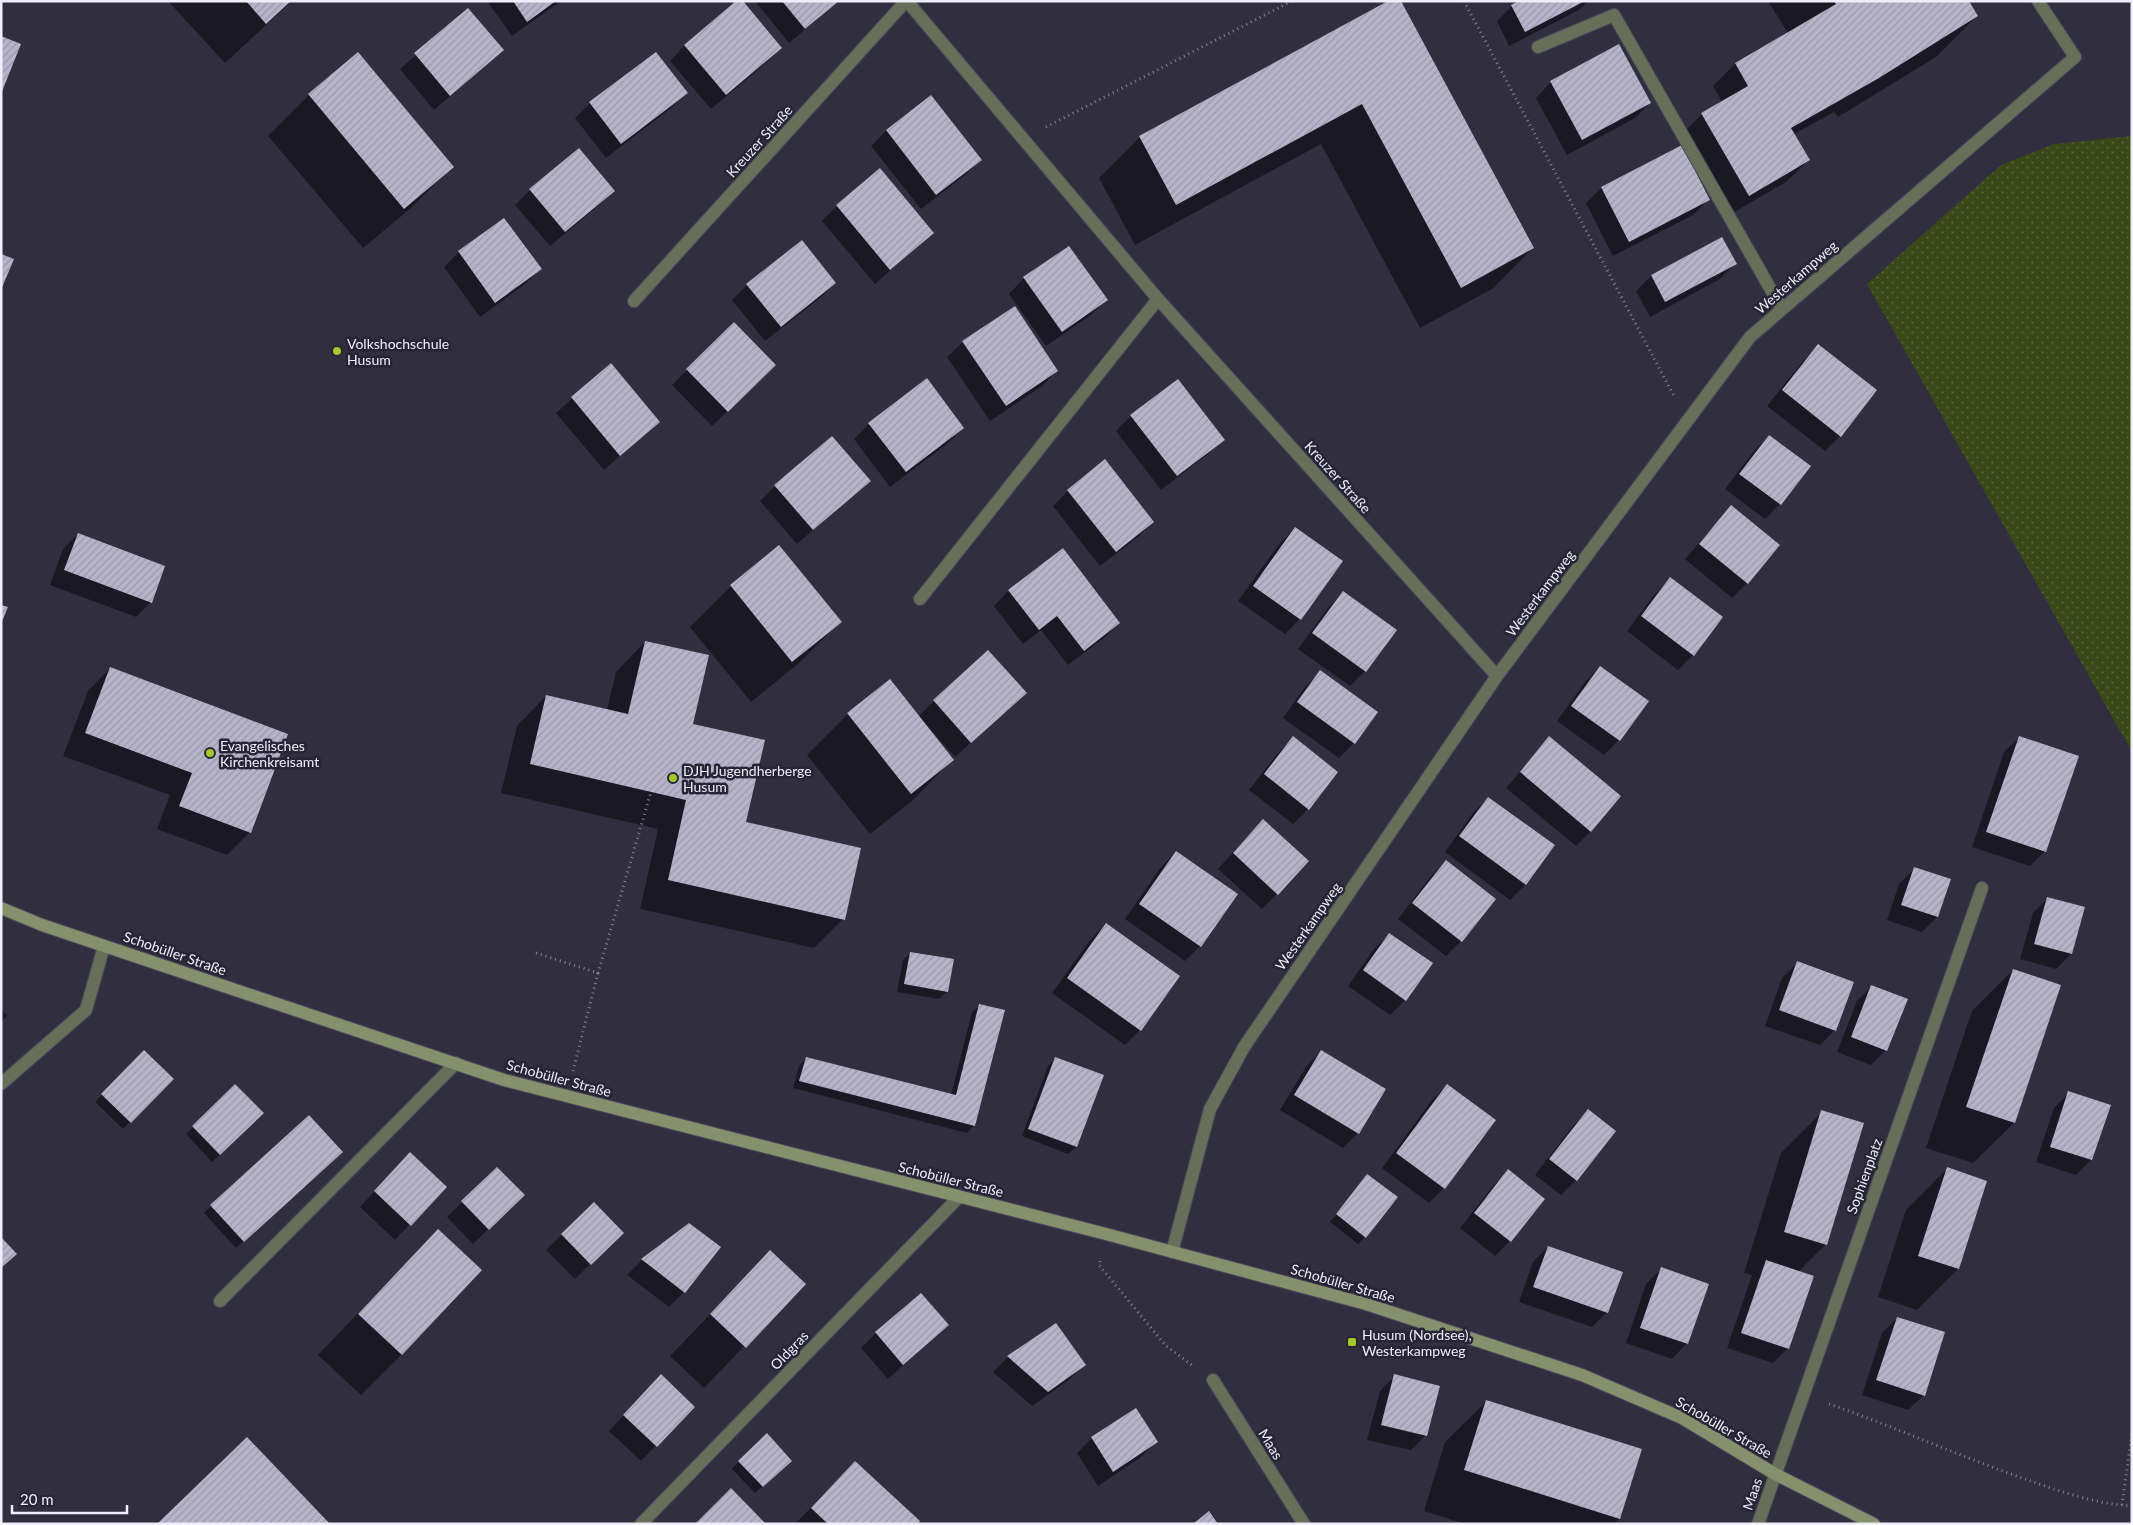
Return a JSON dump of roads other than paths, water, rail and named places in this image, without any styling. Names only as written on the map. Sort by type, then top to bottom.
[{"type":"main road","name":"Schobüller Straße","points":[[1,908],[42,925],[504,1080],[1106,1234],[1366,1304],[1582,1375],[1682,1418],[1775,1474],[1874,1524]]},
{"type":"street","name":"Kreuzer Straße","points":[[634,301],[907,1],[1158,298],[1497,676]]},
{"type":"street","name":"Westerkampweg","points":[[1172,1252],[1210,1109],[1244,1047],[1497,676],[1750,337],[2075,57],[2038,1]]},
{"type":"street","points":[[1538,47],[1614,15],[1782,309]]},
{"type":"street","points":[[920,599],[1158,298]]},
{"type":"street","name":"Sophienplatz","points":[[1775,1474],[1982,888]]},
{"type":"street","points":[[1,1084],[86,1010],[104,946]]},
{"type":"street","points":[[220,1301],[456,1064]]},
{"type":"street","name":"Oldgras","points":[[641,1524],[959,1197]]},
{"type":"street","name":"Maas","points":[[1213,1380],[1304,1524]]},
{"type":"street","name":"Maas","points":[[1758,1524],[1775,1474]]},
{"type":"place","name":"Volkshochschule Husum","points":[[337,351]]},
{"type":"place","name":"Evangelisches Kirchenkreisamt","points":[[210,753]]},
{"type":"place","name":"DJH Jugendherberge Husum","points":[[673,778]]},
{"type":"place","name":"Husum (Nordsee), Westerkampweg","points":[[1352,1342]]}]
